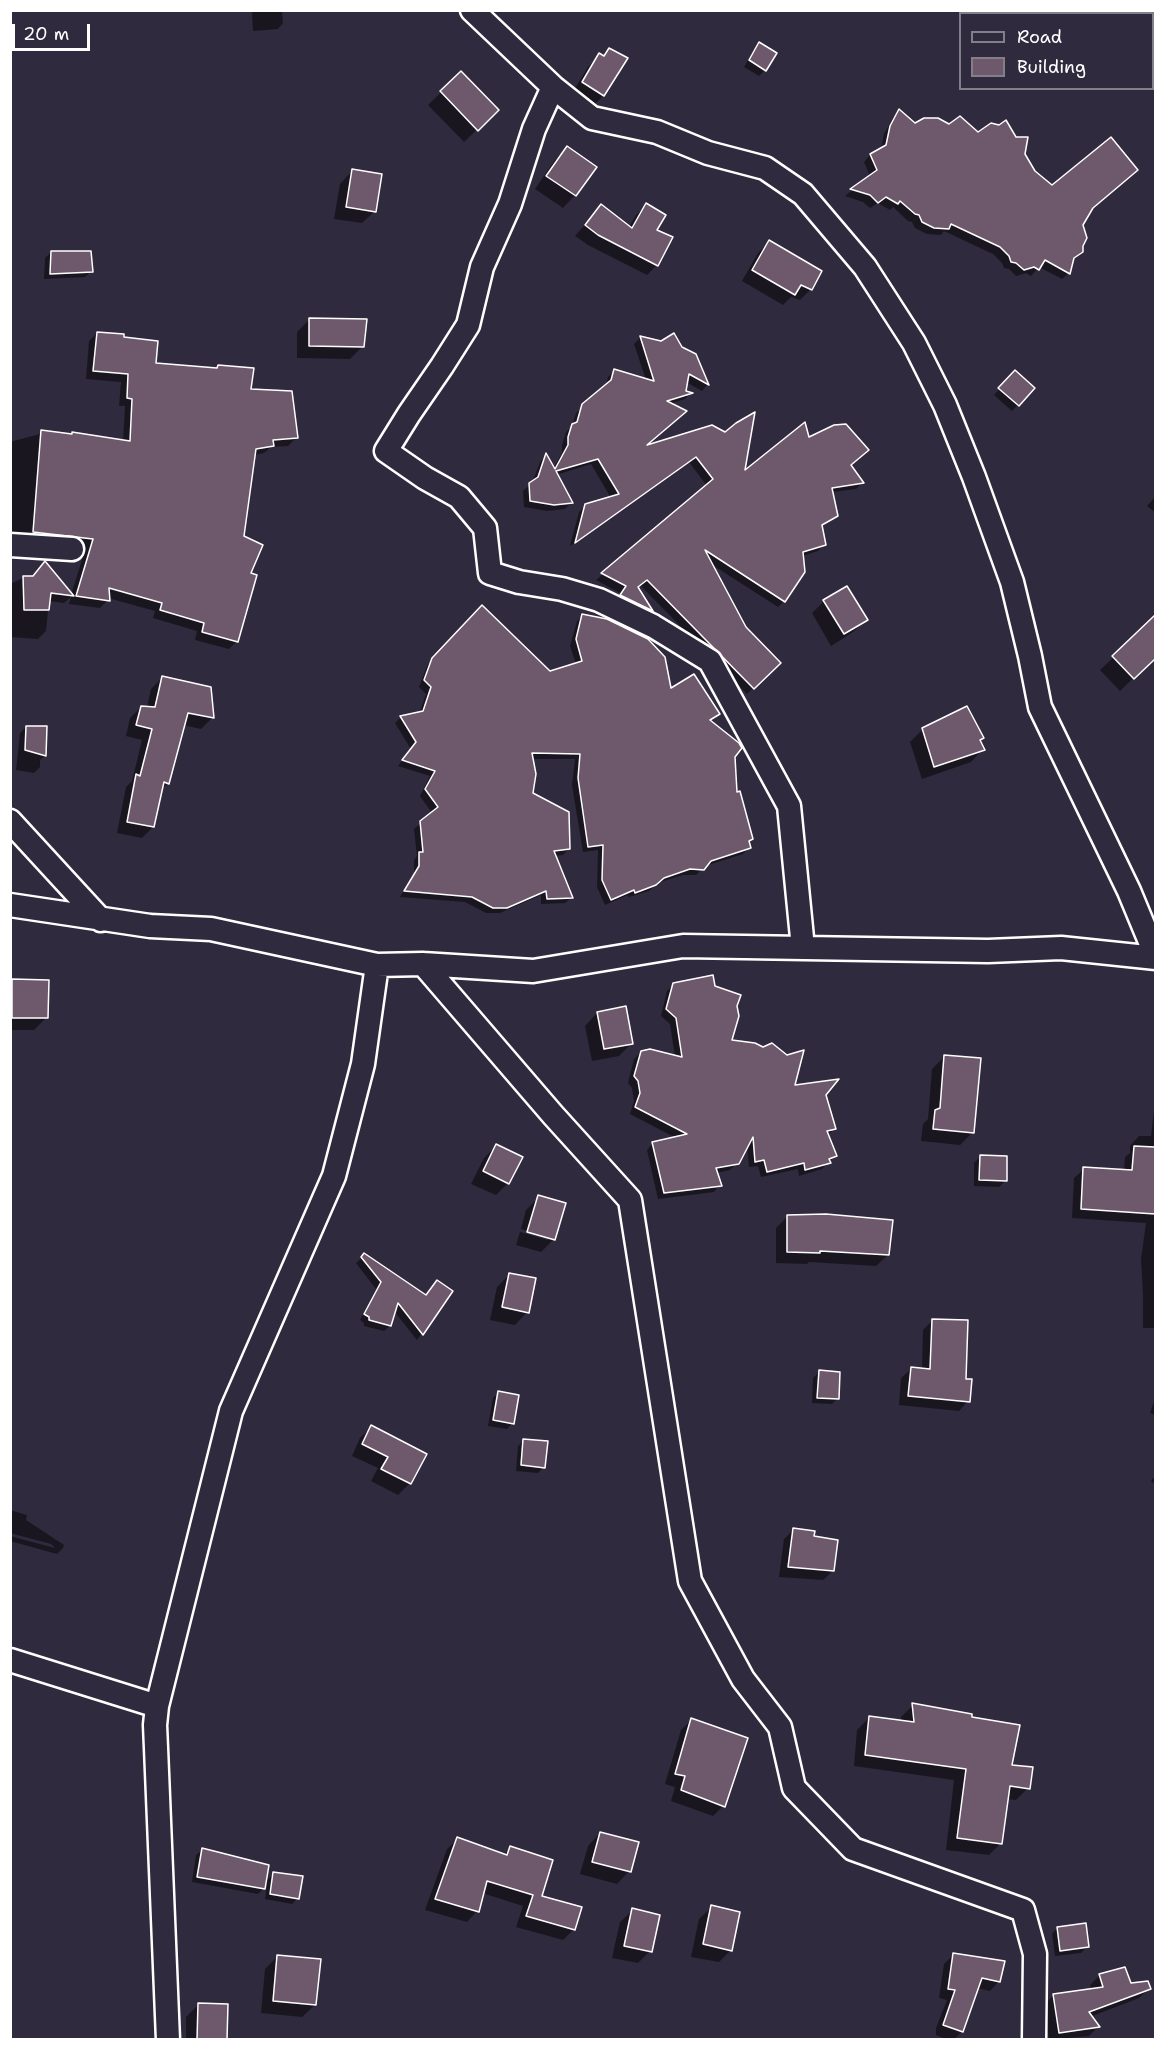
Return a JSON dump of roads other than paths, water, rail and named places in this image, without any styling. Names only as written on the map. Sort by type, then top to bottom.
[{"type":"street","points":[[10,905],[150,926],[211,929],[377,965],[423,964],[533,971],[683,946],[988,951],[1061,948],[1155,957],[1129,891],[1040,707],[1012,582],[945,405],[914,344],[865,267],[803,194],[765,168],[708,153],[657,132],[592,118],[553,87],[472,10]]},
{"type":"street","points":[[553,87],[534,129],[510,204],[482,267],[468,325],[386,452],[459,497],[485,528],[490,573],[599,600],[654,626],[710,661],[789,806],[802,948]]},
{"type":"street","points":[[10,545],[72,549]]},
{"type":"street","points":[[10,821],[101,920]]},
{"type":"street","points":[[423,964],[553,1115],[630,1200],[690,1581],[743,1679],[780,1727],[794,1788],[853,1849],[1023,1910],[1035,1954],[1034,2040]]},
{"type":"street","points":[[168,2040],[155,1725],[157,1706],[231,1411],[334,1176],[363,1064],[377,965]]},
{"type":"street","points":[[10,1660],[157,1706]]}]
